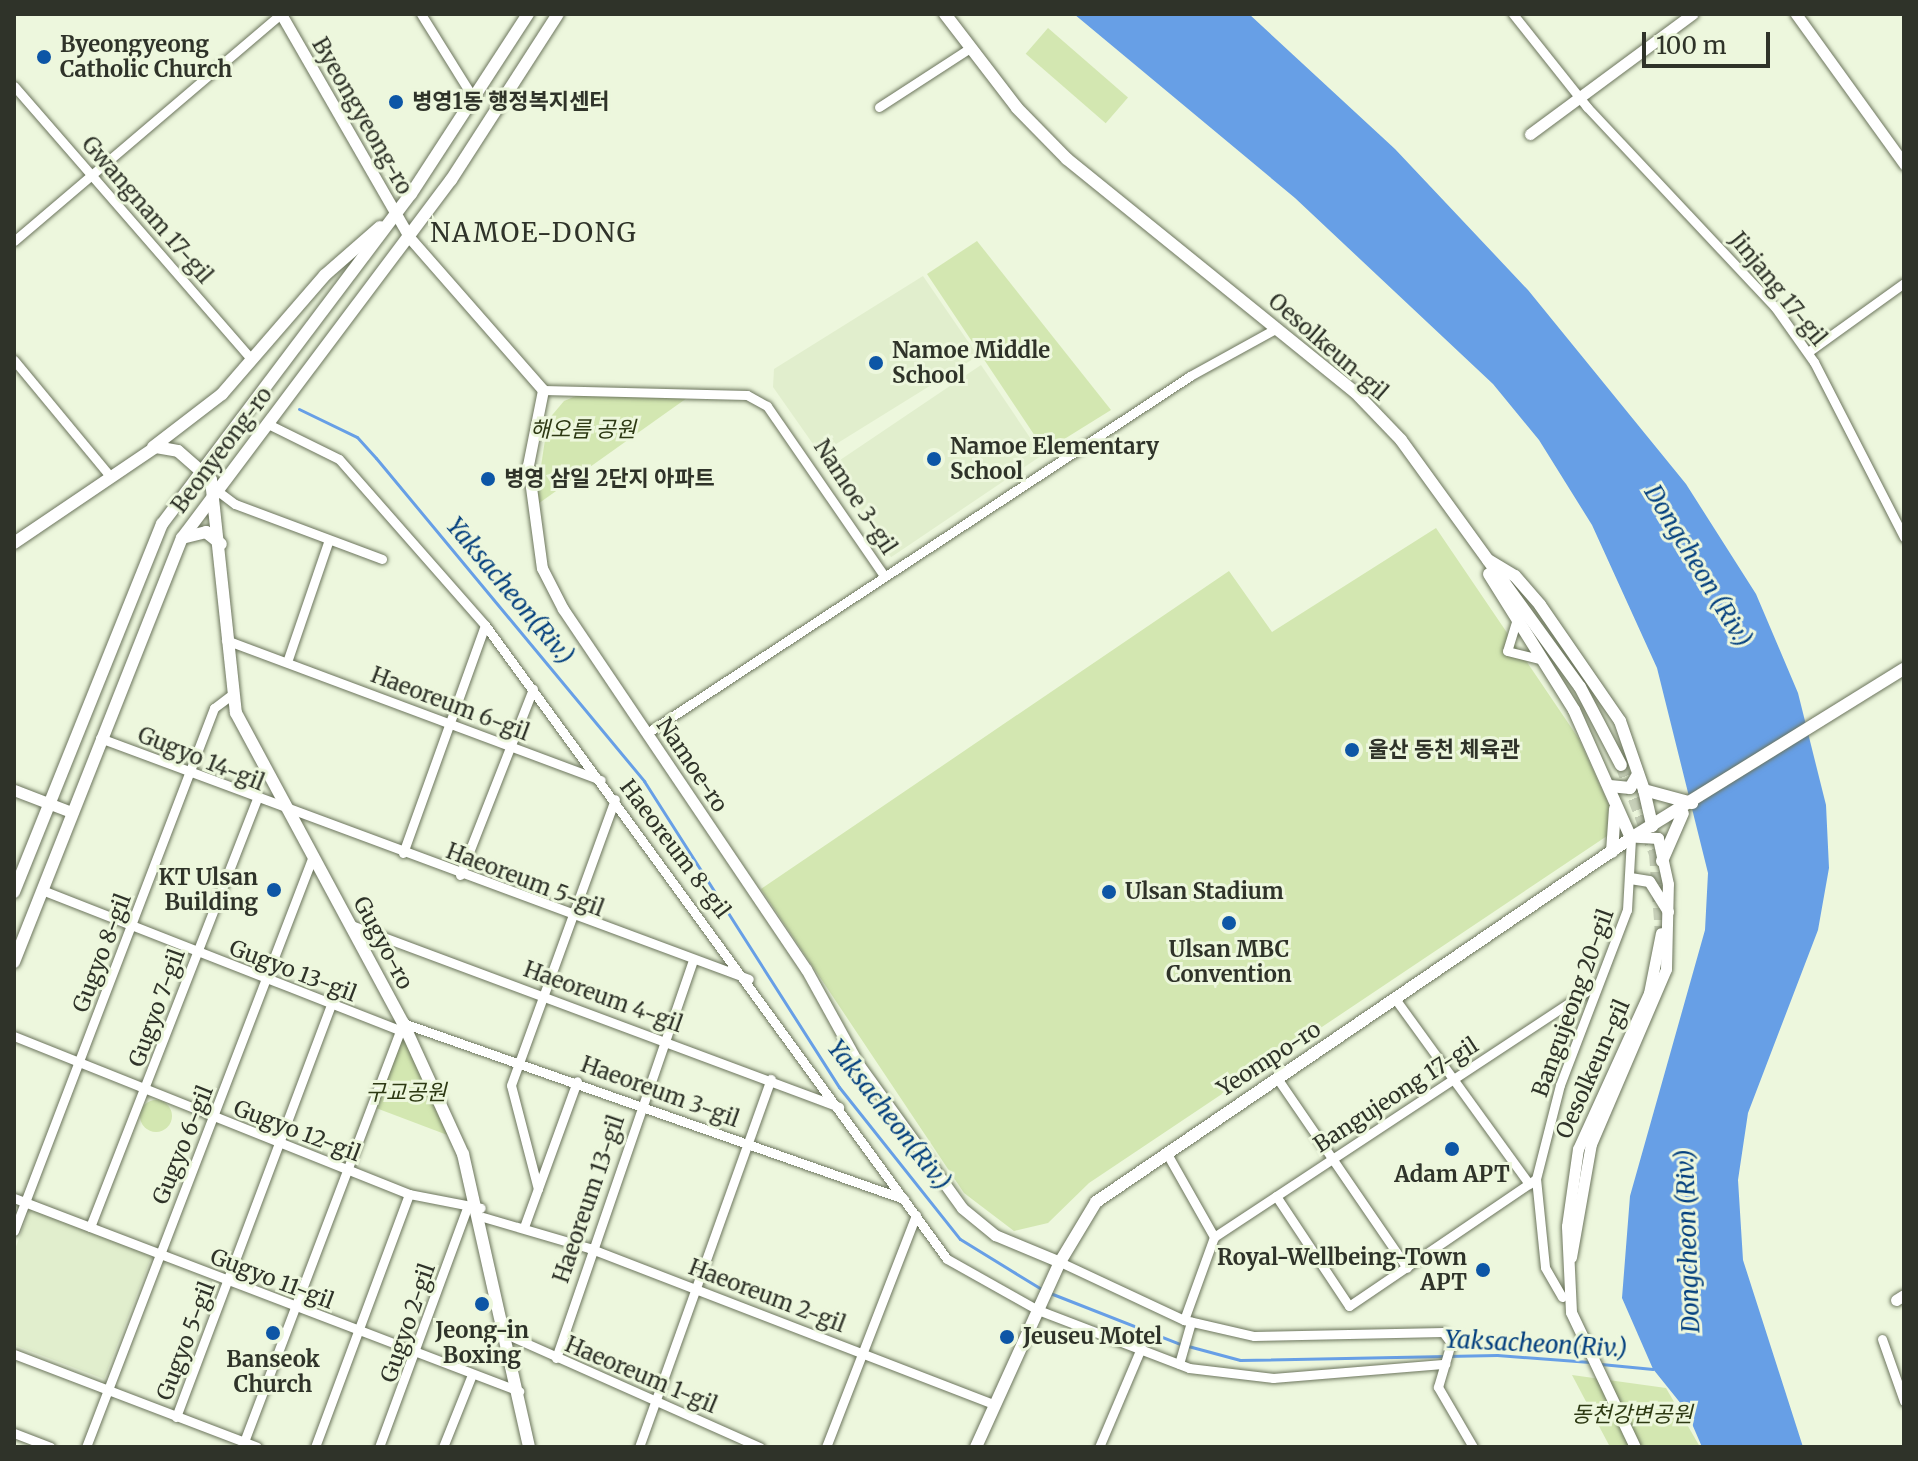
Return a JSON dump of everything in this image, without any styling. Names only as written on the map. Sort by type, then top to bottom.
[{"type":"main road","name":"Beonyeong-ro","points":[[14,892],[139,569],[200,466],[395,215],[528,14]]},
{"type":"main road","name":"Beonyeong-ro","points":[[14,962],[100,738],[182,538],[215,489],[409,237],[558,14]]},
{"type":"main road","name":"Oesolkeun-gil","points":[[945,14],[970,48],[1067,159],[1277,328],[1401,440],[1482,557],[1580,687],[1621,765]]},
{"type":"main road","points":[[14,543],[207,408],[325,275],[395,215]]},
{"type":"main road","points":[[148,450],[170,447],[200,466]]},
{"type":"main road","name":"Gugyo-ro","points":[[200,466],[215,489],[231,695],[401,1026],[482,1213],[529,1447]]},
{"type":"main road","points":[[182,538],[206,532],[221,544]]},
{"type":"main road","points":[[1482,557],[1610,786],[1631,838]]},
{"type":"main road","points":[[1482,557],[1515,576],[1540,605],[1620,721],[1644,790],[1652,826]]},
{"type":"main road","name":"Yeompo-ro","points":[[976,1447],[1060,1262],[1096,1202],[1631,838],[1690,805],[1904,669]]},
{"type":"main road","points":[[1610,786],[1630,788],[1638,774]]},
{"type":"main road","points":[[1644,790],[1690,805],[1662,861]]},
{"type":"main road","points":[[1612,852],[1615,802]]},
{"type":"street","points":[[14,241],[90,173],[281,14]]},
{"type":"street","name":"Byeongyeong-ro","points":[[281,14],[409,237]]},
{"type":"street","points":[[421,14],[474,99]]},
{"type":"street","name":"Jinjang 17-gil","points":[[1513,14],[1578,96],[1750,276],[1808,352],[1904,537]]},
{"type":"street","points":[[1530,134],[1692,14]]},
{"type":"street","points":[[1796,14],[1904,164]]},
{"type":"street","points":[[879,107],[970,48]]},
{"type":"street","name":"Gwangnam 17-gil","points":[[14,86],[252,360]]},
{"type":"street","points":[[409,237],[543,390]]},
{"type":"street","points":[[1808,352],[1904,283]]},
{"type":"street","name":"Namoe 3-gil","points":[[543,390],[747,395],[767,406],[883,574],[1190,376],[1277,328]]},
{"type":"street","points":[[14,360],[110,476]]},
{"type":"street","name":"Namoe-ro","points":[[543,390],[528,465],[542,568],[647,733],[806,969],[859,1065],[962,1208],[995,1235],[1060,1262]]},
{"type":"street","name":"Haeoreum 8-gil","points":[[266,423],[339,459],[485,625],[749,979],[947,1259],[1038,1310],[1179,1364],[1273,1378],[1445,1364]]},
{"type":"street","points":[[215,489],[235,504],[328,542],[382,559]]},
{"type":"street","points":[[287,662],[328,542]]},
{"type":"street","points":[[647,733],[883,574]]},
{"type":"street","points":[[1516,622],[1507,651],[1542,660]]},
{"type":"street","points":[[403,853],[452,724],[485,625]]},
{"type":"street","name":"Haeoreum 6-gil","points":[[225,639],[601,780]]},
{"type":"street","points":[[460,875],[533,689]]},
{"type":"street","name":"Gugyo 8-gil","points":[[14,1231],[214,708],[231,695]]},
{"type":"street","name":"Gugyo 14-gil","points":[[100,738],[289,813]]},
{"type":"street","points":[[14,790],[71,812]]},
{"type":"street","points":[[538,1189],[511,1085],[546,996],[615,799]]},
{"type":"street","name":"Gugyo 7-gil","points":[[90,1227],[146,1091],[256,801]]},
{"type":"street","name":"Haeoreum 5-gil","points":[[289,813],[692,962],[749,979]]},
{"type":"street","points":[[1571,1258],[1591,1144],[1658,997],[1670,915],[1655,835],[1631,838]]},
{"type":"street","name":"Bangujeong 20-gil","points":[[1562,1297],[1545,1267],[1533,1182],[1597,984],[1627,910],[1631,838]]},
{"type":"street","name":"Gugyo 6-gil","points":[[86,1447],[313,856]]},
{"type":"street","points":[[1630,878],[1649,881],[1670,915]]},
{"type":"street","name":"Gugyo 13-gil","points":[[42,890],[330,1007],[401,1026]]},
{"type":"street","name":"Haeoreum 4-gil","points":[[351,925],[771,1079],[839,1107]]},
{"type":"street","name":"Oesolkeun-gil","points":[[1635,1447],[1614,1392],[1571,1312],[1571,1258],[1567,1226],[1578,1149],[1649,993],[1661,933]]},
{"type":"street","name":"Haeoreum 13-gil","points":[[556,1358],[589,1248],[692,962]]},
{"type":"street","name":"Bangujeong 17-gil","points":[[1214,1237],[1597,984]]},
{"type":"street","points":[[1276,1196],[1349,1306],[1533,1182],[1452,1080],[1396,1000]]},
{"type":"street","name":"Gugyo 5-gil","points":[[176,1417],[282,1142],[330,1007]]},
{"type":"street","points":[[243,1444],[401,1026]]},
{"type":"street","name":"Haeoreum 3-gil","points":[[401,1026],[521,1061],[904,1199]]},
{"type":"street","name":"Gugyo 12-gil","points":[[14,1036],[409,1194],[482,1213]]},
{"type":"street","points":[[1277,1078],[1407,1268]]},
{"type":"street","points":[[639,1447],[745,1142],[771,1079]]},
{"type":"street","points":[[524,1227],[577,1081]]},
{"type":"street","points":[[1166,1152],[1214,1237],[1188,1321],[1179,1364]]},
{"type":"street","points":[[315,1447],[409,1194]]},
{"type":"street","name":"Gugyo 11-gil","points":[[14,1198],[415,1356],[519,1391]]},
{"type":"street","name":"Gugyo 2-gil","points":[[379,1447],[415,1356],[466,1210]]},
{"type":"street","name":"Haeoreum 2-gil","points":[[482,1213],[589,1248],[995,1405]]},
{"type":"street","points":[[826,1447],[867,1353],[916,1215]]},
{"type":"street","points":[[1060,1262],[1188,1321],[1254,1336],[1440,1331],[1451,1343],[1438,1387],[1473,1447]]},
{"type":"street","name":"Haeoreum 1-gil","points":[[508,1335],[760,1447]]},
{"type":"street","points":[[1882,1339],[1904,1401]]},
{"type":"street","points":[[1099,1447],[1141,1348]]},
{"type":"street","points":[[14,1354],[257,1447]]},
{"type":"street","points":[[443,1447],[471,1377]]},
{"type":"street","points":[[14,1433],[50,1447]]},
{"type":"shaded area","name":"Namoe Middle School","points":[[923,276],[978,356],[820,454],[773,387],[774,369]]},
{"type":"shaded area","name":"Namoe Elementary School","points":[[981,365],[1042,455],[891,557],[830,467]]},
{"type":"shaded area","points":[[30,1209],[152,1255],[104,1379],[14,1345],[14,1252]]},
{"type":"green space","points":[[1048,28],[1128,98],[1106,123],[1026,54]]},
{"type":"green space","points":[[977,241],[1111,410],[1045,451],[927,274]]},
{"type":"green space","name":"해오름 공원","points":[[588,391],[694,393],[535,506],[548,420],[564,401]]},
{"type":"green space","points":[[1436,528],[1579,739],[1609,805],[1607,836],[1089,1183],[1048,1223],[1014,1231],[964,1193],[761,889],[1229,571],[1272,632]]},
{"type":"green space","name":"구교공원","points":[[401,1031],[450,1136],[376,1108]]},
{"type":"green space","points":[[156,1100],[168,1104],[172,1116],[168,1128],[156,1132],[144,1128],[140,1116],[144,1104]]},
{"type":"green space","name":"동천강변공원","points":[[1572,1375],[1666,1388],[1700,1447],[1610,1447]]},
{"type":"water","name":"Dongcheon (Riv.)","points":[[1074,14],[1249,14],[1395,149],[1528,290],[1686,484],[1756,594],[1798,693],[1826,805],[1829,868],[1818,930],[1748,1113],[1738,1180],[1743,1260],[1803,1447],[1702,1447],[1686,1410],[1653,1369],[1622,1298],[1630,1196],[1705,930],[1708,873],[1657,668],[1592,525],[1539,440],[1493,384],[1295,198]]},
{"type":"waterway","name":"Yaksacheon(Riv.)","points":[[299,409],[357,437],[644,781],[839,1087],[960,1239],[1043,1290]]},
{"type":"waterway","name":"Yaksacheon(Riv.)","points":[[1050,1293],[1180,1344]]},
{"type":"waterway","name":"Yaksacheon(Riv.)","points":[[1188,1346],[1240,1360],[1497,1355],[1590,1362]]},
{"type":"waterway","name":"Yaksacheon(Riv.)","points":[[1601,1364],[1653,1369]]},
{"type":"tunnel","points":[[1621,765],[1655,854],[1661,933]]},
{"type":"place","name":"Byeongyeong Catholic Church","points":[[44,57]]},
{"type":"place","name":"병영1동 행정복지센터","points":[[396,102]]},
{"type":"place","name":"Namoe Middle School","points":[[876,363]]},
{"type":"place","name":"Namoe Elementary School","points":[[934,459]]},
{"type":"place","name":"병영 삼일 2단지 아파트","points":[[488,479]]},
{"type":"place","name":"울산 동천 체육관","points":[[1352,750]]},
{"type":"place","name":"KT Ulsan Building","points":[[274,890]]},
{"type":"place","name":"Ulsan Stadium","points":[[1109,892]]},
{"type":"place","name":"Ulsan MBC Convention","points":[[1229,923]]},
{"type":"place","name":"Adam APT","points":[[1452,1149]]},
{"type":"place","name":"Royal-Wellbeing-Town APT","points":[[1483,1270]]},
{"type":"place","name":"Jeong-in Boxing","points":[[482,1304]]},
{"type":"place","name":"Banseok Church","points":[[273,1333]]},
{"type":"place","name":"Jeuseu Motel","points":[[1007,1337]]},
{"type":"district","name":"NAMOE-DONG","points":[[534,233]]}]
